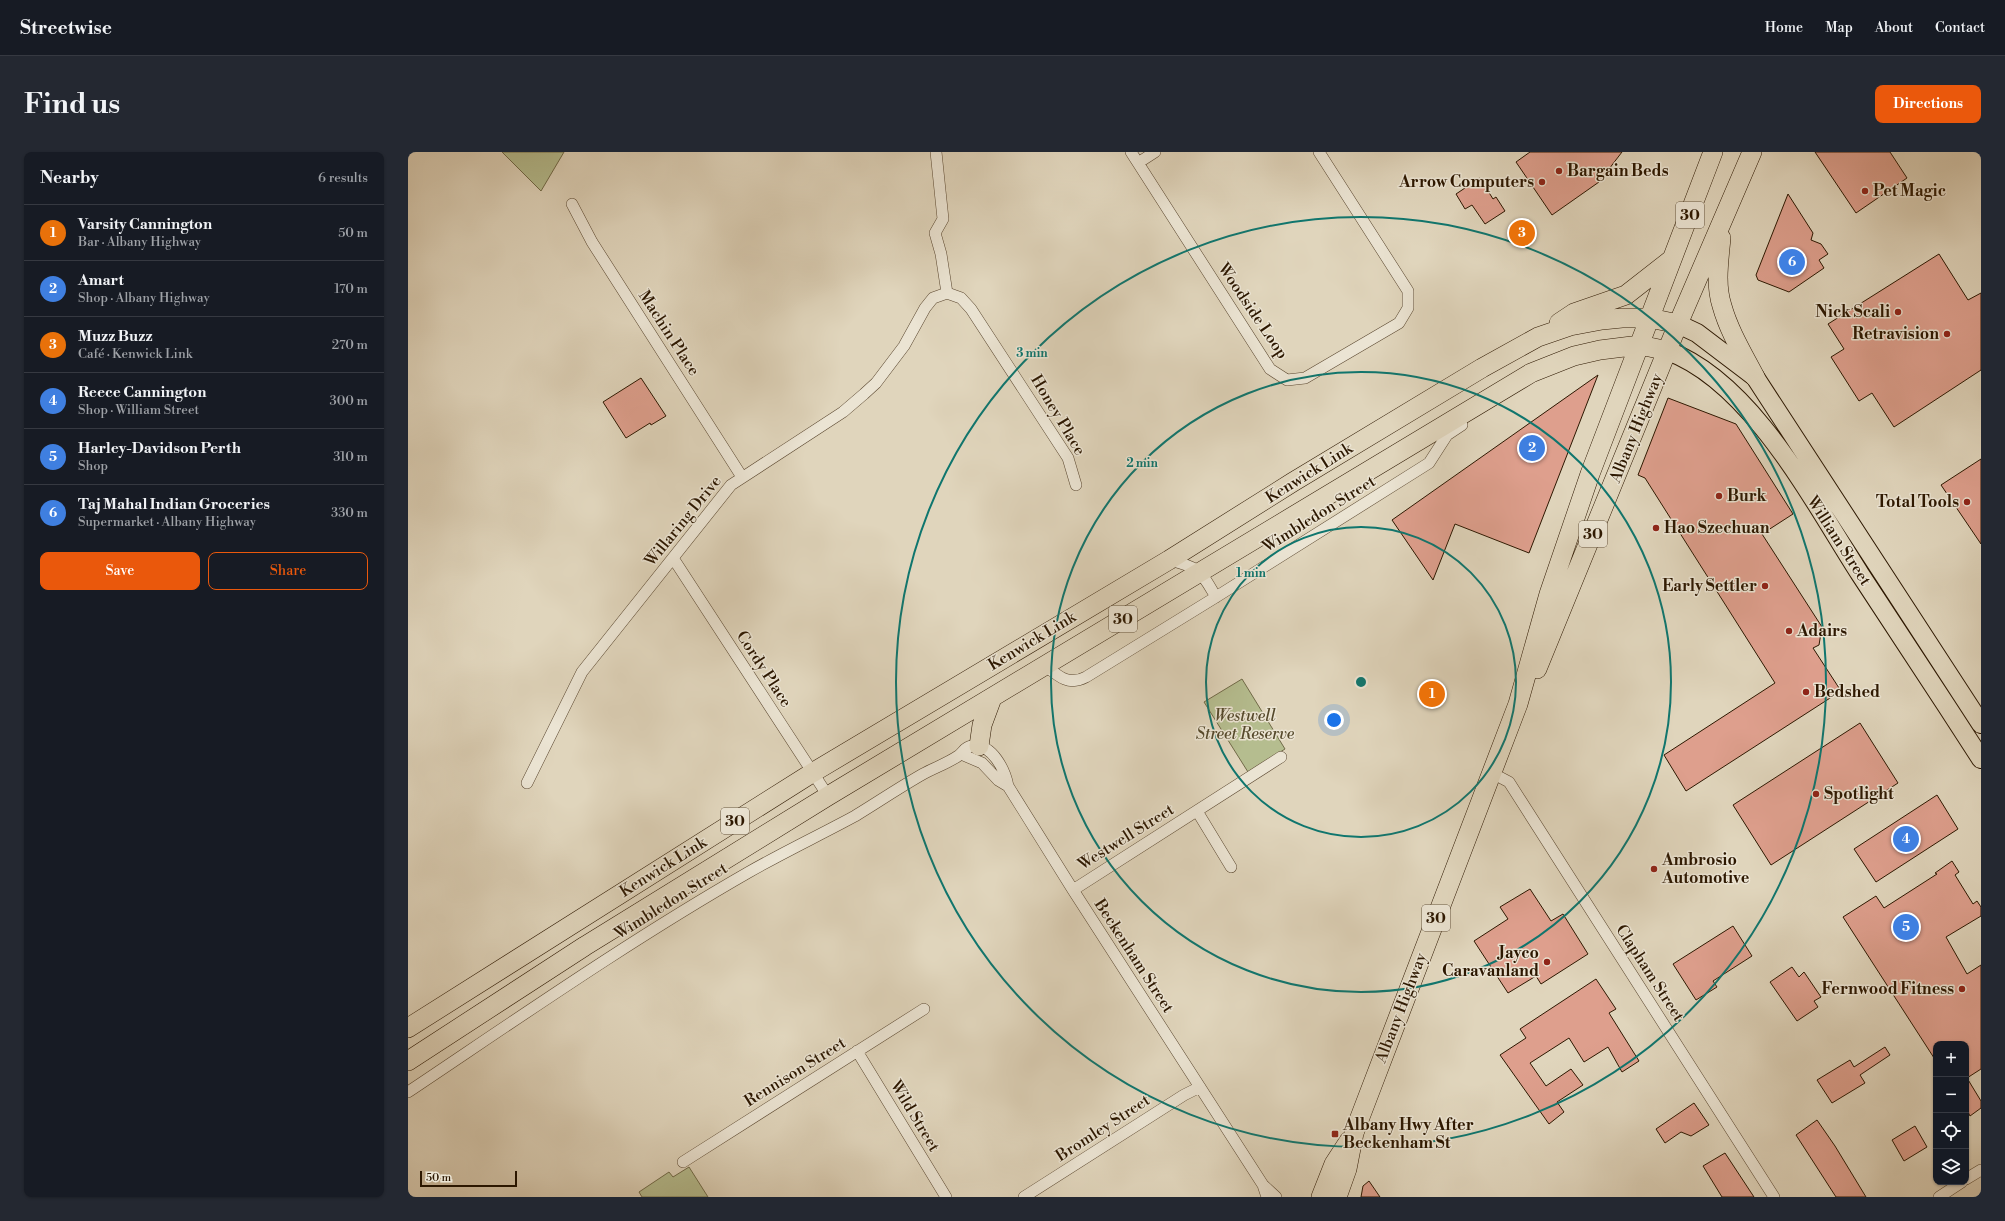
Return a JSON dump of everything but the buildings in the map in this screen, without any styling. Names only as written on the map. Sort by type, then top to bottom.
[{"type":"highway","name":"Albany Highway","points":[[1337,1197],[1347,1169],[1354,1133],[1518,704],[1549,594],[1590,474],[1674,258],[1713,152]]},
{"type":"highway","name":"Albany Highway","points":[[1518,704],[1543,657],[1678,324],[1752,152]]},
{"type":"highway","points":[[1724,217],[1718,261],[1722,307],[1729,325],[1755,376]]},
{"type":"highway","points":[[1538,337],[1574,313],[1626,295],[1674,258]]},
{"type":"highway","name":"Kenwick Link","points":[[408,1028],[812,773],[1169,560],[1371,434],[1482,368],[1538,337],[1570,326],[1602,320],[1650,318],[1678,324]]},
{"type":"highway","name":"Kenwick Link","points":[[408,1061],[585,946],[828,796],[1531,373],[1574,356],[1600,350],[1640,345],[1668,351]]},
{"type":"highway","points":[[979,746],[982,725],[992,698]]},
{"type":"highway","name":"Albany Highway","points":[[1321,1197],[1334,1164],[1354,1133]]},
{"type":"main road","name":"William Street","points":[[1678,324],[1697,333],[1755,376],[1981,724]]},
{"type":"main road","name":"William Street","points":[[1668,351],[1710,373],[1725,386],[1744,405],[1787,460],[1981,759]]},
{"type":"street","points":[[936,152],[943,219],[935,233],[941,254],[947,293]]},
{"type":"street","name":"Woodside Loop","points":[[1131,152],[1270,369],[1287,380],[1305,378],[1399,323],[1408,308],[1408,291],[1319,152]]},
{"type":"street","points":[[1138,163],[1155,152]]},
{"type":"street","name":"Machin Place","points":[[572,204],[592,242],[742,477]]},
{"type":"street","name":"Willaring Drive","points":[[527,783],[582,672],[731,485],[843,412],[864,394],[876,383],[904,346],[925,308],[934,298],[947,293]]},
{"type":"street","name":"Honey Place","points":[[947,293],[962,298],[971,309],[1068,458],[1076,485]]},
{"type":"street","name":"Wimbledon Street","points":[[1046,666],[1058,676],[1068,681],[1081,680],[1429,463],[1447,435],[1477,415],[1489,398]]},
{"type":"street","name":"Cordy Place","points":[[673,558],[828,796]]},
{"type":"street","points":[[1169,560],[1189,565],[1201,572],[1216,597]]},
{"type":"street","name":"Wimbledon Street","points":[[408,1092],[569,984],[661,925],[750,872],[854,816],[923,774],[961,754],[968,747],[979,746]]},
{"type":"street","name":"Beckenham Street","points":[[979,746],[995,757],[1007,778],[1008,786],[1073,890],[1263,1185],[1276,1197]]},
{"type":"street","points":[[961,754],[982,763],[998,780],[1008,786]]},
{"type":"street","name":"Westwell Street","points":[[1073,890],[1281,757]]},
{"type":"street","name":"Clapham Street","points":[[1492,773],[1509,782],[1774,1197]]},
{"type":"street","name":"Westwell Street","points":[[1198,811],[1231,867]]},
{"type":"street","name":"Rennison Street","points":[[683,1162],[924,1009]]},
{"type":"street","name":"Wild Street","points":[[857,1051],[946,1197]]},
{"type":"street","name":"Bromley Street","points":[[1024,1197],[1184,1095],[1200,1088]]},
{"type":"street","points":[[1969,1178],[1981,1170]]},
{"type":"street","name":"Beckenham Street","points":[[1263,1185],[1267,1197]]},
{"type":"street","points":[[1939,1197],[1957,1185]]},
{"type":"green space","points":[[502,152],[564,152],[541,191]]},
{"type":"green space","name":"Westwell Street Reserve","points":[[1242,679],[1285,749],[1248,772],[1204,702]]},
{"type":"green space","points":[[689,1167],[708,1197],[642,1197],[639,1192],[669,1172],[673,1177]]},
{"type":"place","name":"Bargain Beds","points":[[1559,171]]},
{"type":"place","name":"Arrow Computers","points":[[1542,182]]},
{"type":"place","name":"Pet Magic","points":[[1865,191]]},
{"type":"place","name":"Muzz Buzz","points":[[1522,233]]},
{"type":"place","name":"Taj Mahal Indian Groceries","points":[[1792,262]]},
{"type":"place","name":"Nick Scali","points":[[1898,312]]},
{"type":"place","name":"Retravision","points":[[1947,334]]},
{"type":"place","name":"Amart","points":[[1532,448]]},
{"type":"place","name":"Burk","points":[[1719,496]]},
{"type":"place","name":"Total Tools","points":[[1967,502]]},
{"type":"place","name":"Hao Szechuan","points":[[1656,528]]},
{"type":"place","name":"Early Settler","points":[[1765,586]]},
{"type":"place","name":"Adairs","points":[[1789,631]]},
{"type":"place","name":"Bedshed","points":[[1806,692]]},
{"type":"place","name":"Varsity Cannington","points":[[1432,694]]},
{"type":"place","name":"Spotlight","points":[[1816,794]]},
{"type":"place","name":"Reece Cannington","points":[[1906,839]]},
{"type":"place","name":"Ambrosio Automotive","points":[[1654,869]]},
{"type":"place","name":"Harley-Davidson Perth","points":[[1906,927]]},
{"type":"place","name":"Jayco Caravanland","points":[[1547,962]]},
{"type":"place","name":"Fernwood Fitness","points":[[1962,989]]},
{"type":"place","name":"Albany Hwy After Beckenham St","points":[[1335,1134]]}]
